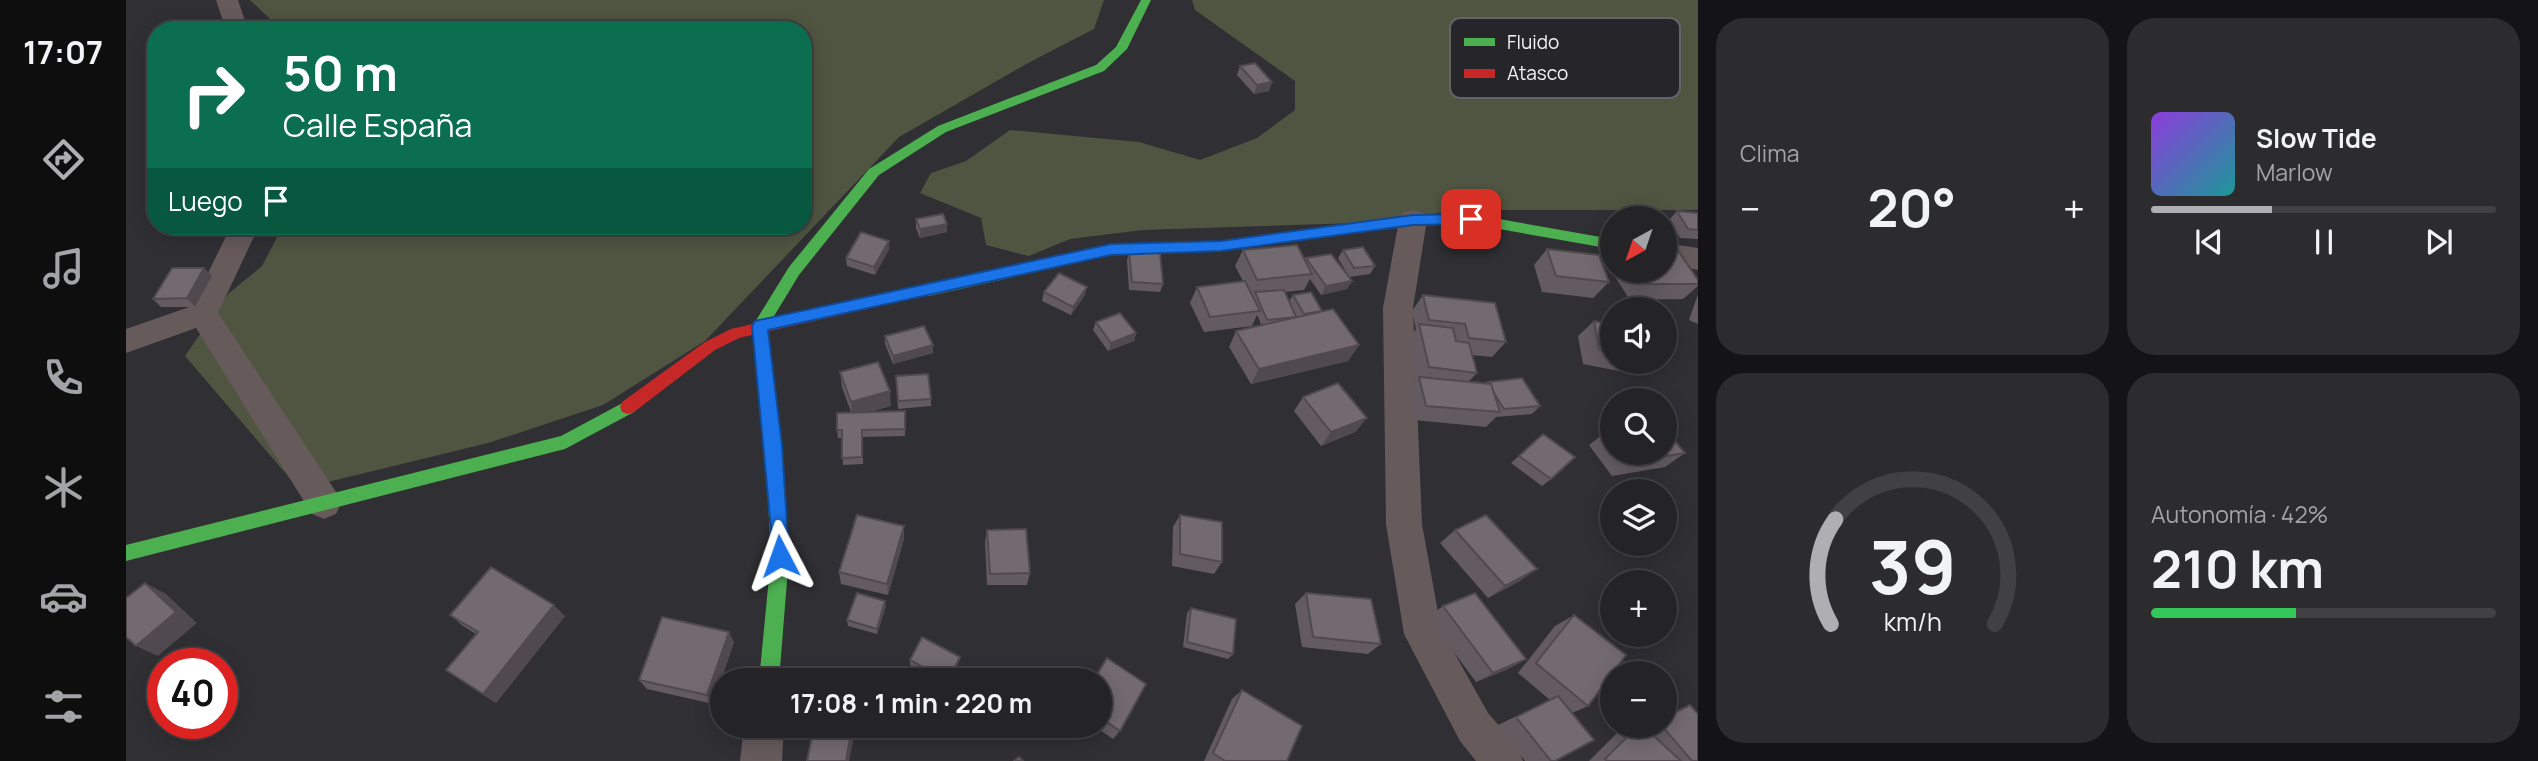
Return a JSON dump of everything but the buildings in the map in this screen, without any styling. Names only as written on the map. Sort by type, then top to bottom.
[{"type":"street","points":[[227,0],[234,21]]},
{"type":"street","points":[[770,668],[780,556],[774,445],[760,326],[794,271],[874,172],[942,129],[1100,68],[1121,49],[1146,0]]},
{"type":"street","points":[[126,553],[565,442],[620,413],[710,346],[760,326],[1111,250],[1221,246],[1413,220],[1471,219],[1600,242]]},
{"type":"street","points":[[1413,220],[1398,307],[1404,524],[1423,634],[1474,727],[1502,761]]},
{"type":"street","points":[[126,341],[203,314],[241,235]]},
{"type":"street","points":[[1677,255],[1698,259]]},
{"type":"street","points":[[203,314],[324,503]]},
{"type":"street","points":[[761,761],[763,738]]},
{"type":"green space","points":[[250,0],[1104,0],[1094,29],[1030,62],[899,137],[812,228],[812,21],[266,21],[270,19]]},
{"type":"green space","points":[[1192,0],[1698,0],[1698,210],[1677,210],[1677,206],[1600,206],[1600,210],[1456,210],[1387,222],[1143,230],[1070,239],[1029,256],[986,245],[981,218],[920,193],[931,173],[966,161],[1010,130],[1139,142],[1200,160],[1257,138],[1295,110],[1295,81],[1195,10]]},
{"type":"green space","points":[[278,235],[806,235],[705,341],[603,405],[488,443],[299,489],[185,356],[228,294],[262,266]]},
{"type":"traffic: fast","points":[[770,668],[780,556],[773,445],[760,326],[794,271],[874,172],[942,129],[1100,68],[1121,49],[1146,0]]},
{"type":"traffic: fast","points":[[929,290],[1111,250],[1221,246],[1413,220],[1471,219],[1600,242]]},
{"type":"traffic: fast","points":[[126,553],[565,442],[628,407]]},
{"type":"traffic: jam","points":[[628,407],[710,346],[736,333],[929,290]]},
{"type":"route","points":[[780,556],[774,445],[760,326],[1111,250],[1221,246],[1413,220],[1471,219]]}]
